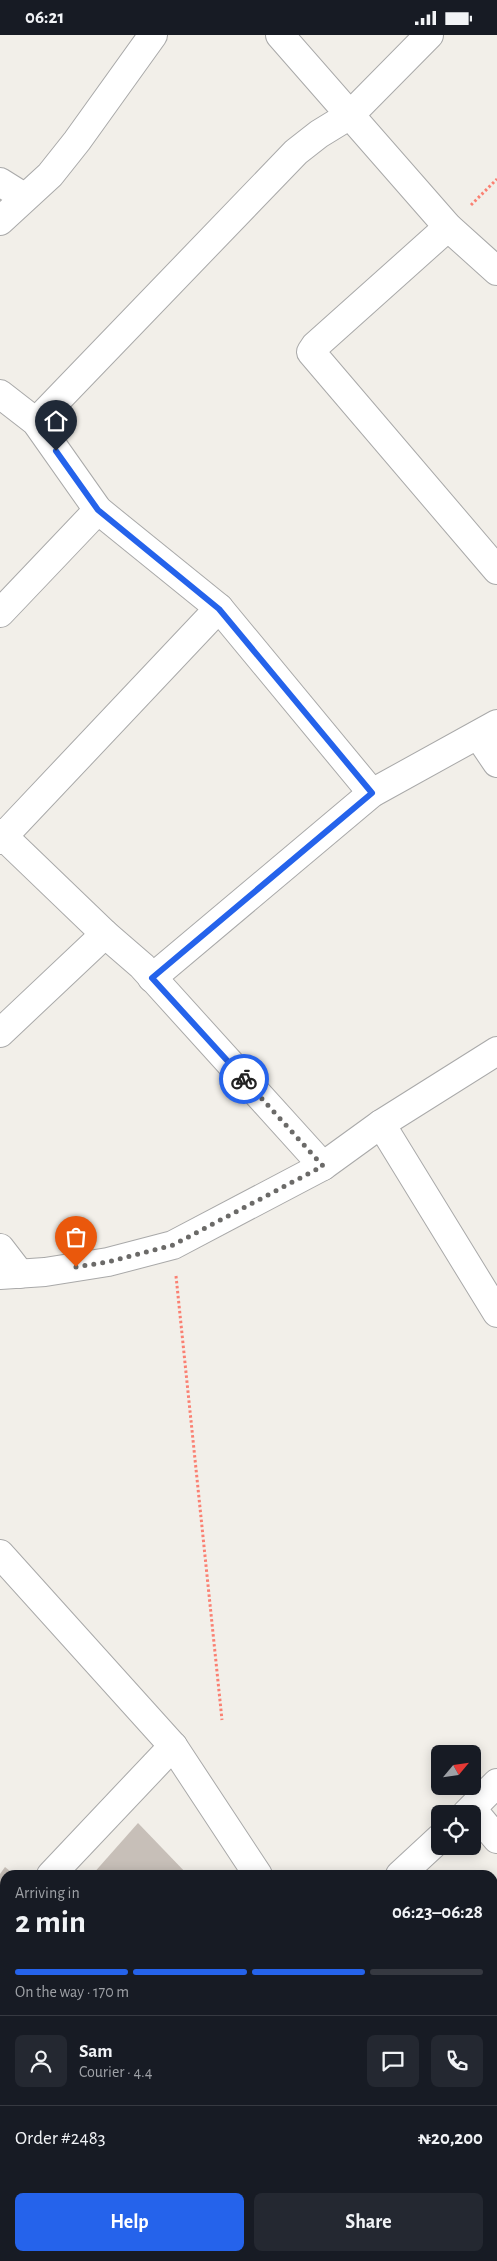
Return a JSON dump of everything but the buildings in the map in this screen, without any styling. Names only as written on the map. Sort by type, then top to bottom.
[{"type":"street","points":[[0,221],[50,175],[77,141],[153,35]]},
{"type":"street","points":[[280,35],[448,227],[497,271]]},
{"type":"street","points":[[36,422],[296,153],[319,134],[350,115],[429,35]]},
{"type":"street","points":[[0,182],[24,197]]},
{"type":"street","points":[[448,227],[311,352],[497,570]]},
{"type":"street","points":[[0,394],[36,422],[98,510],[219,609],[372,793]]},
{"type":"street","points":[[0,613],[98,510]]},
{"type":"street","points":[[219,609],[1,837],[152,978],[323,1166]]},
{"type":"street","points":[[152,978],[372,793],[488,729],[497,763]]},
{"type":"street","points":[[0,1033],[105,934]]},
{"type":"street","points":[[0,1248],[10,1274],[108,1262],[173,1245],[323,1166],[381,1124],[497,1051]]},
{"type":"street","points":[[381,1124],[497,1313]]},
{"type":"street","points":[[0,1553],[173,1746],[255,1870]]},
{"type":"street","points":[[56,1870],[173,1746]]},
{"type":"street","points":[[475,1805],[497,1783]]},
{"type":"street","points":[[481,1823],[497,1839]]},
{"type":"street","points":[[405,1870],[431,1846]]},
{"type":"path","points":[[173,1245],[222,1720]]},
{"type":"way so far","points":[[76,1267],[108,1262],[173,1245],[323,1166],[244,1079]]},
{"type":"route","points":[[56,451],[98,510],[219,609],[372,793],[152,978],[244,1079]]}]
